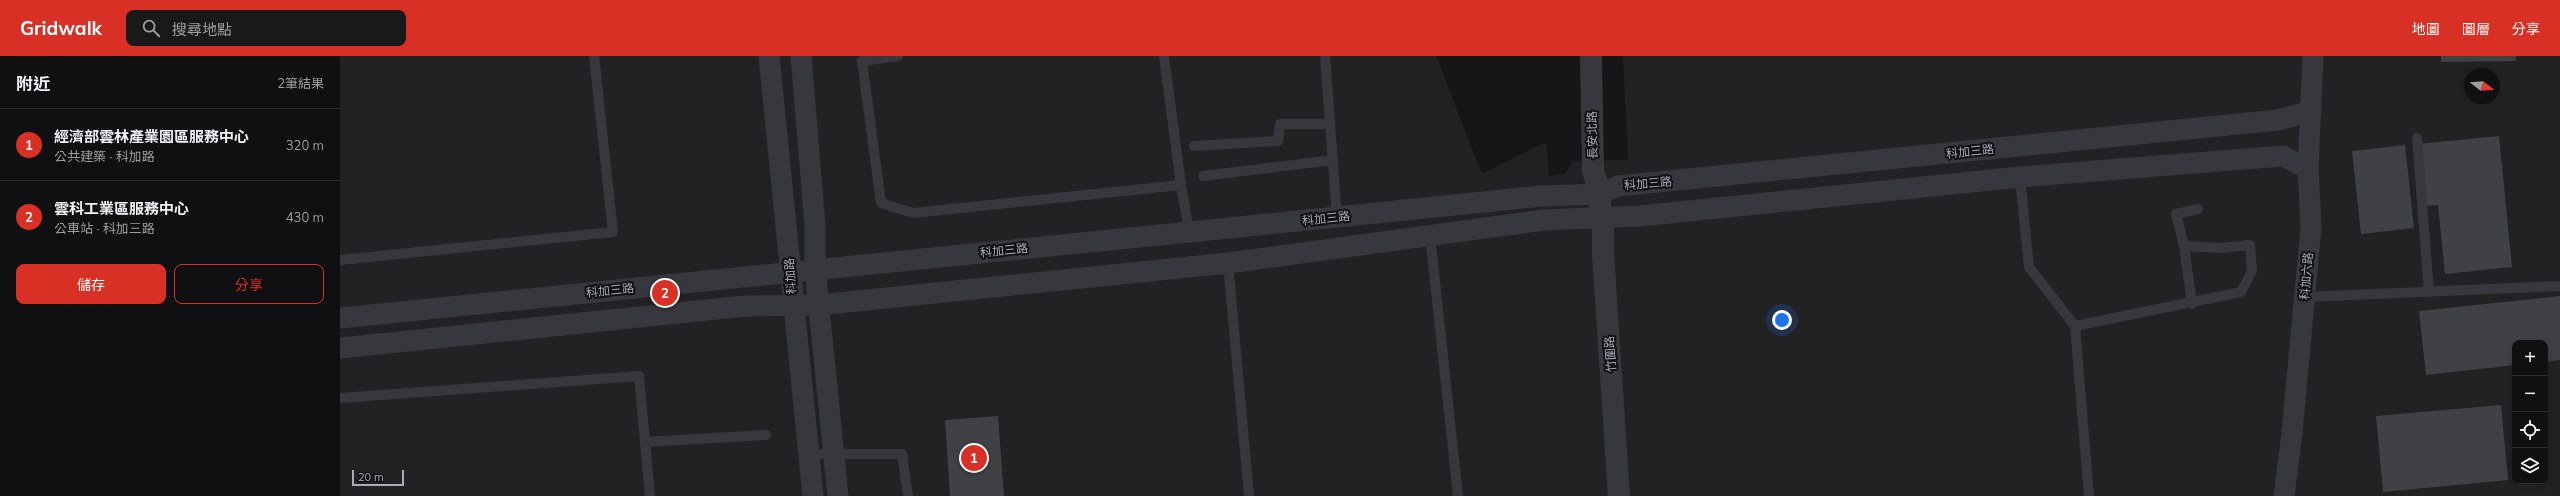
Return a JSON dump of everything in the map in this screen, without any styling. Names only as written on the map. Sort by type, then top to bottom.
[{"type":"street","name":"科加路","points":[[769,56],[792,305],[812,496]]},
{"type":"street","name":"科加路","points":[[801,56],[815,225],[814,269],[838,496]]},
{"type":"street","name":"長安北路","points":[[1591,56],[1593,171],[1601,208]]},
{"type":"street","name":"科加六路","points":[[2284,496],[2311,227],[2308,169],[2313,56]]},
{"type":"street","name":"科加三路","points":[[1601,208],[1618,186],[2278,120],[2311,111]]},
{"type":"street","name":"科加三路","points":[[340,348],[745,306],[818,305],[1228,263],[1544,220],[1601,208],[2283,156],[2308,169]]},
{"type":"street","name":"科加三路","points":[[340,318],[790,271],[1542,196],[1601,208]]},
{"type":"street","name":"竹圍路","points":[[1601,208],[1619,496]]},
{"type":"lane","points":[[340,260],[613,232],[594,56]]},
{"type":"lane","points":[[898,56],[862,58],[881,204],[913,213],[1181,185]]},
{"type":"lane","points":[[1164,56],[1181,185],[1189,231]]},
{"type":"lane","points":[[1325,56],[1337,216]]},
{"type":"lane","points":[[1194,146],[1278,141],[1280,124],[1330,124]]},
{"type":"lane","points":[[2417,138],[2429,292]]},
{"type":"lane","points":[[1203,176],[1333,160]]},
{"type":"lane","points":[[2020,177],[2029,267],[2075,326],[2089,496]]},
{"type":"lane","points":[[2192,304],[2184,246],[2176,214],[2198,209]]},
{"type":"lane","points":[[1430,235],[1458,496]]},
{"type":"lane","points":[[2075,326],[2192,304],[2241,292],[2252,271],[2250,245],[2220,248],[2184,246]]},
{"type":"lane","points":[[1228,263],[1249,496]]},
{"type":"lane","points":[[2305,297],[2560,286]]},
{"type":"lane","points":[[340,398],[639,376],[650,496]]},
{"type":"lane","points":[[645,442],[766,435]]},
{"type":"lane","points":[[808,454],[902,454],[908,496]]},
{"type":"shaded area","points":[[340,56],[1436,56],[1482,174],[1546,142],[1549,176],[1565,174],[1573,161],[1628,160],[1623,56],[2560,56],[2560,496],[340,496]]},
{"type":"building","points":[[2441,56],[2516,56],[2516,61],[2441,62]]},
{"type":"building","points":[[2499,136],[2512,267],[2445,274],[2438,205],[2424,206],[2418,144]]},
{"type":"building","points":[[2405,145],[2414,228],[2361,234],[2352,151]]},
{"type":"building","points":[[2560,296],[2560,360],[2548,362],[2548,340],[2512,340],[2512,365],[2426,375],[2419,311]]},
{"type":"building","points":[[2501,405],[2508,480],[2383,492],[2376,416]]},
{"type":"building","points":[[998,416],[1004,496],[950,496],[945,420]]},
{"type":"place","name":"雲科工業區服務中心","points":[[665,293]]},
{"type":"place","name":"經濟部雲林產業園區服務中心","points":[[974,458]]}]
